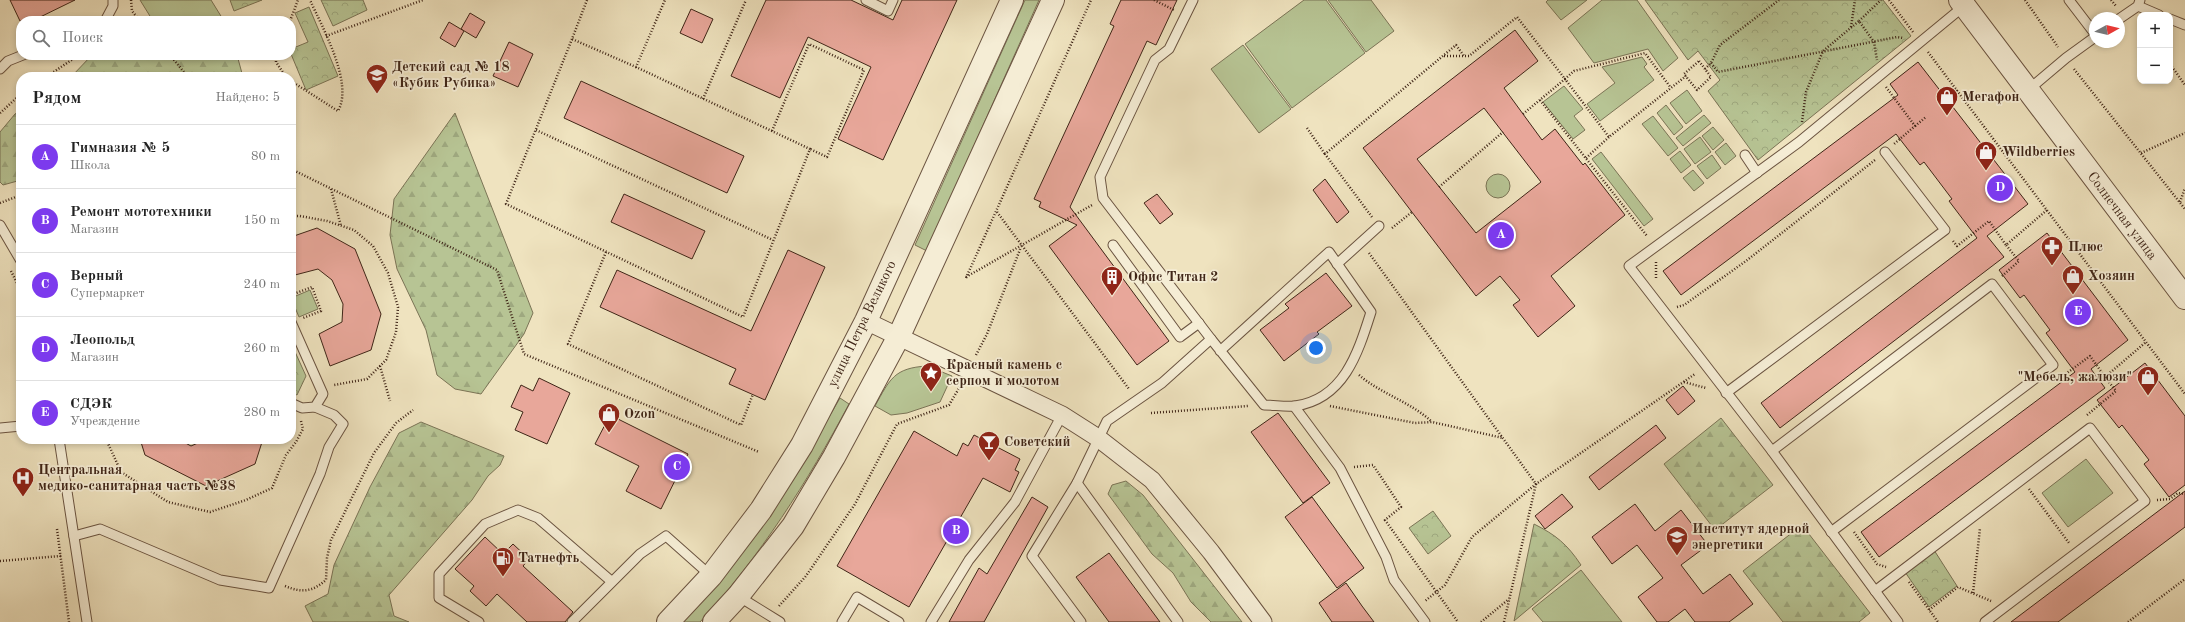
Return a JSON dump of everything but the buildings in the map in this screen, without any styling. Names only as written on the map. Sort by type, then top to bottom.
[{"type":"street","name":"улица Петра Великого","points":[[668,622],[711,576],[761,510],[802,445],[866,321],[1012,0]]},
{"type":"street","points":[[714,622],[738,596],[793,526],[834,457],[899,336],[1053,0]]},
{"type":"street","name":"Солнечная улица","points":[[1962,3],[2185,298]]},
{"type":"street","points":[[866,321],[1062,415],[1098,438],[1152,480],[1211,552],[1263,622]]},
{"type":"lane","points":[[108,16],[113,6],[113,0]]},
{"type":"lane","points":[[866,0],[888,11],[893,0]]},
{"type":"lane","points":[[1193,0],[1169,49],[1155,60],[1100,177],[1102,198],[1220,351],[1264,405],[1294,406],[1320,399],[1339,383],[1358,354],[1371,312],[1329,252],[1220,351]]},
{"type":"lane","points":[[2069,0],[2089,27]]},
{"type":"lane","points":[[1898,622],[1772,451],[1629,266],[1656,248],[1799,142],[1921,43],[1962,3]]},
{"type":"lane","points":[[2125,14],[2139,3],[2154,12]]},
{"type":"lane","points":[[2173,20],[2185,25]]},
{"type":"lane","points":[[2027,90],[2089,40]]},
{"type":"lane","points":[[0,55],[8,61]]},
{"type":"lane","points":[[0,69],[8,61],[16,58]]},
{"type":"lane","points":[[1726,393],[1945,230],[1885,152]]},
{"type":"lane","points":[[1745,155],[1757,173]]},
{"type":"lane","points":[[1337,264],[1354,250],[1377,224]]},
{"type":"lane","points":[[0,225],[16,252]]},
{"type":"lane","points":[[1113,245],[1180,337],[1199,323]]},
{"type":"lane","points":[[1772,451],[1992,284],[2053,365],[1831,532]]},
{"type":"lane","points":[[296,334],[322,394],[314,407]]},
{"type":"lane","points":[[1081,622],[1032,556],[1077,483],[1107,421],[1162,384],[1211,339]]},
{"type":"lane","points":[[74,536],[100,529],[220,580],[269,588],[320,474],[329,447],[343,424],[334,415],[314,407],[302,408],[296,405]]},
{"type":"lane","points":[[1294,406],[1340,468],[1386,557],[1394,580],[1425,622]]},
{"type":"lane","points":[[931,622],[969,560],[1015,502],[1062,415]]},
{"type":"lane","points":[[0,428],[16,426]]},
{"type":"lane","points":[[1875,591],[2090,428],[2144,501],[1985,622]]},
{"type":"lane","points":[[60,444],[87,622]]},
{"type":"lane","points":[[1077,483],[1178,622]]},
{"type":"lane","points":[[478,622],[439,598],[439,574],[485,524],[518,510],[538,518],[611,581]]},
{"type":"lane","points":[[572,622],[611,581],[640,554],[666,536],[711,576]]},
{"type":"lane","points":[[738,596],[780,622]]},
{"type":"lane","points":[[842,622],[856,597],[899,622]]},
{"type":"path","points":[[131,0],[132,11],[136,16]]},
{"type":"path","points":[[292,16],[298,0]]},
{"type":"path","points":[[296,84],[338,111],[343,90],[340,73],[310,0]]},
{"type":"path","points":[[326,36],[423,0]]},
{"type":"path","points":[[588,0],[506,204],[743,317],[810,149]]},
{"type":"path","points":[[636,67],[665,0]]},
{"type":"path","points":[[703,99],[746,0]]},
{"type":"path","points":[[1091,0],[966,278],[1102,198]]},
{"type":"path","points":[[1154,0],[1185,16]]},
{"type":"path","points":[[1705,69],[1711,63],[1720,45],[1779,0]]},
{"type":"path","points":[[1851,28],[1855,0]]},
{"type":"path","points":[[1859,22],[1881,0]]},
{"type":"path","points":[[1889,0],[2185,394]]},
{"type":"path","points":[[2025,0],[2066,58],[2185,209]]},
{"type":"path","points":[[1443,56],[1469,56],[1517,17],[1609,137]]},
{"type":"path","points":[[1711,63],[1718,72],[1897,37],[1921,43]]},
{"type":"path","points":[[572,39],[636,67],[703,99],[810,149],[826,156],[864,70],[809,44],[772,131]]},
{"type":"path","points":[[1325,154],[1456,45],[1464,56]]},
{"type":"path","points":[[1799,142],[1806,92],[1823,51]]},
{"type":"path","points":[[1523,114],[1574,71],[1645,53],[1671,88]]},
{"type":"path","points":[[54,72],[72,60]]},
{"type":"path","points":[[174,60],[184,72]]},
{"type":"path","points":[[276,60],[283,72]]},
{"type":"path","points":[[1699,61],[1705,69],[1711,77],[1697,90],[1684,74],[1699,61]]},
{"type":"path","points":[[2173,68],[2185,85]]},
{"type":"path","points":[[1586,158],[1609,137],[1686,76]]},
{"type":"path","points":[[1947,99],[1957,90]]},
{"type":"path","points":[[0,112],[16,98]]},
{"type":"path","points":[[1540,100],[1656,248],[1656,302]]},
{"type":"path","points":[[1916,126],[1926,117]]},
{"type":"path","points":[[1307,128],[1377,224]]},
{"type":"path","points":[[536,130],[773,240]]},
{"type":"path","points":[[1439,187],[1502,132]]},
{"type":"path","points":[[2141,153],[2185,133]]},
{"type":"path","points":[[1663,311],[1684,305],[1823,202],[1885,152]]},
{"type":"path","points":[[296,171],[497,270],[524,354],[759,452]]},
{"type":"path","points":[[330,188],[341,226]]},
{"type":"path","points":[[2180,202],[2185,188]]},
{"type":"path","points":[[0,203],[16,196]]},
{"type":"path","points":[[2006,245],[2047,210]]},
{"type":"path","points":[[996,212],[1137,400]]},
{"type":"path","points":[[296,216],[354,230],[373,246],[388,274],[398,307],[396,332],[386,360],[368,379],[349,380],[334,385],[328,382]]},
{"type":"path","points":[[1945,230],[1957,246],[1989,221],[2019,261],[1992,284]]},
{"type":"path","points":[[974,358],[987,334],[1021,247]]},
{"type":"path","points":[[1354,250],[1361,260],[1368,253],[1536,484],[1504,622]]},
{"type":"path","points":[[606,252],[568,344],[741,425],[753,394]]},
{"type":"path","points":[[296,293],[312,287],[321,311],[296,320]]},
{"type":"path","points":[[2105,376],[2146,342]]},
{"type":"path","points":[[2053,365],[2061,377],[2090,356],[2116,391],[2083,418],[2090,428]]},
{"type":"path","points":[[380,366],[390,402]]},
{"type":"path","points":[[1350,366],[1365,380],[1422,412],[1432,422]]},
{"type":"path","points":[[1415,609],[1445,585],[1472,537],[1536,484],[1706,366]]},
{"type":"path","points":[[770,615],[806,576],[855,504],[897,424],[949,406],[963,381]]},
{"type":"path","points":[[1320,399],[1333,408],[1366,412],[1415,423],[1432,422],[1503,438]]},
{"type":"path","points":[[1151,413],[1264,405]]},
{"type":"path","points":[[273,580],[295,590],[315,589],[326,580],[327,558],[332,540],[374,453],[396,423],[413,410]]},
{"type":"path","points":[[296,442],[303,429],[300,419]]},
{"type":"path","points":[[108,444],[120,472],[168,502],[210,512],[246,500],[272,488],[286,455],[294,444]]},
{"type":"path","points":[[1340,468],[1373,465],[1401,506],[1385,520],[1458,622]]},
{"type":"path","points":[[2022,479],[2076,553]]},
{"type":"path","points":[[2144,501],[2170,499],[2178,493],[2185,494]]},
{"type":"path","points":[[1972,593],[1983,509]]},
{"type":"path","points":[[1845,521],[1877,564],[1901,571],[1938,622]]},
{"type":"path","points":[[0,561],[77,556]]},
{"type":"path","points":[[2128,622],[2185,579]]},
{"type":"path","points":[[1929,610],[1958,587],[2004,608]]},
{"type":"path","points":[[1481,622],[1509,599]]},
{"type":"green space","points":[[140,0],[211,0],[221,16],[150,16]]},
{"type":"green space","points":[[230,0],[262,0],[234,11]]},
{"type":"green space","points":[[321,0],[363,0],[367,10],[333,26]]},
{"type":"green space","points":[[1025,0],[1039,0],[927,251],[915,245]]},
{"type":"green space","points":[[1304,0],[1326,0],[1365,53],[1292,108],[1245,44]]},
{"type":"green space","points":[[1328,0],[1371,0],[1394,31],[1366,52]]},
{"type":"green space","points":[[1548,0],[1587,0],[1561,20],[1546,2]]},
{"type":"green space","points":[[1602,0],[1637,0],[1678,58],[1663,71],[1648,49],[1594,63],[1568,28]]},
{"type":"green space","points":[[1645,0],[1883,0],[1911,36],[1758,160],[1708,91],[1720,80],[1698,51],[1688,60]]},
{"type":"green space","points":[[309,7],[338,76],[306,90],[294,60],[296,60],[296,47],[308,42],[295,13]]},
{"type":"green space","points":[[1243,45],[1291,109],[1259,133],[1211,69]]},
{"type":"green space","points":[[1642,57],[1647,64],[1644,67],[1654,80],[1600,121],[1587,104],[1615,83],[1602,67]]},
{"type":"green space","points":[[87,60],[238,60],[242,72],[76,72]]},
{"type":"green space","points":[[1564,86],[1583,109],[1574,116],[1585,130],[1573,139],[1543,102]]},
{"type":"green space","points":[[1687,90],[1702,111],[1686,124],[1670,103]]},
{"type":"green space","points":[[1666,105],[1683,127],[1674,135],[1657,113]]},
{"type":"green space","points":[[16,113],[16,181],[3,185],[0,182],[0,132]]},
{"type":"green space","points":[[455,113],[533,313],[524,334],[481,394],[455,389],[437,375],[426,330],[397,269],[390,235],[394,199]]},
{"type":"green space","points":[[1704,115],[1711,123],[1683,146],[1676,138]]},
{"type":"green space","points":[[1653,116],[1678,148],[1668,156],[1642,124]]},
{"type":"green space","points":[[1713,127],[1724,140],[1713,150],[1702,136]]},
{"type":"green space","points":[[1700,137],[1711,152],[1695,164],[1684,149]]},
{"type":"green space","points":[[1726,143],[1736,156],[1725,165],[1715,152]]},
{"type":"green space","points":[[1680,151],[1691,165],[1681,173],[1670,159]]},
{"type":"green space","points":[[1601,152],[1653,219],[1644,226],[1592,159]]},
{"type":"green space","points":[[1712,155],[1721,168],[1707,179],[1697,166]]},
{"type":"green space","points":[[1693,170],[1704,183],[1694,191],[1683,178]]},
{"type":"green space","points":[[1493,174],[1503,174],[1510,181],[1510,191],[1503,198],[1493,198],[1486,191],[1486,181]]},
{"type":"green space","points":[[310,290],[318,309],[299,317],[296,310],[296,296]]},
{"type":"green space","points":[[296,354],[306,376],[296,394]]},
{"type":"green space","points":[[927,366],[952,376],[940,402],[907,413],[891,415],[875,406],[889,382],[900,372],[916,367]]},
{"type":"green space","points":[[840,398],[849,404],[800,490],[763,545],[700,622],[681,622],[818,436]]},
{"type":"green space","points":[[1721,418],[1773,485],[1715,530],[1664,464]]},
{"type":"green space","points":[[421,422],[504,456],[500,465],[488,476],[472,500],[389,595],[394,616],[409,622],[313,622],[305,606],[328,594],[334,565],[370,487],[399,433]]},
{"type":"green space","points":[[2086,459],[2113,493],[2068,527],[2042,493]]},
{"type":"green space","points":[[1126,481],[1143,495],[1242,622],[1211,622],[1191,602],[1173,573],[1152,554],[1108,494],[1112,485]]},
{"type":"green space","points":[[1433,511],[1451,536],[1428,554],[1409,528]]},
{"type":"green space","points":[[1534,524],[1549,532],[1560,541],[1571,551],[1581,565],[1514,621]]},
{"type":"green space","points":[[1802,525],[1870,613],[1859,622],[1783,622],[1743,571]]},
{"type":"green space","points":[[1934,550],[1957,586],[1929,607],[1905,572]]},
{"type":"green space","points":[[1581,570],[1622,622],[1543,622],[1532,609]]},
{"type":"place","name":"Детский сад № 18 «Кубик Рубика»","points":[[377,94]]},
{"type":"place","name":"Мегафон","points":[[1947,116]]},
{"type":"place","name":"Wildberries","points":[[1986,172]]},
{"type":"place","name":"Леопольд","points":[[2000,188]]},
{"type":"place","name":"Гимназия № 5","points":[[1501,235]]},
{"type":"place","name":"Плюс","points":[[2052,266]]},
{"type":"place","name":"Офис Титан 2","points":[[1112,296]]},
{"type":"place","name":"Хозяин","points":[[2073,296]]},
{"type":"place","name":"СДЭК","points":[[2078,312]]},
{"type":"place","name":"Красный камень с серпом и молотом","points":[[931,392]]},
{"type":"place","name":"\"Мебель, жалюзи\"","points":[[2148,396]]},
{"type":"place","name":"Ozon","points":[[609,434]]},
{"type":"place","name":"Советский","points":[[989,462]]},
{"type":"place","name":"Верный","points":[[677,467]]},
{"type":"place","name":"Центральная медико-санитарная часть №38","points":[[23,498]]},
{"type":"place","name":"Ремонт мототехники","points":[[956,531]]},
{"type":"place","name":"Институт ядерной энергетики","points":[[1677,556]]},
{"type":"place","name":"Татнефть","points":[[503,578]]}]
